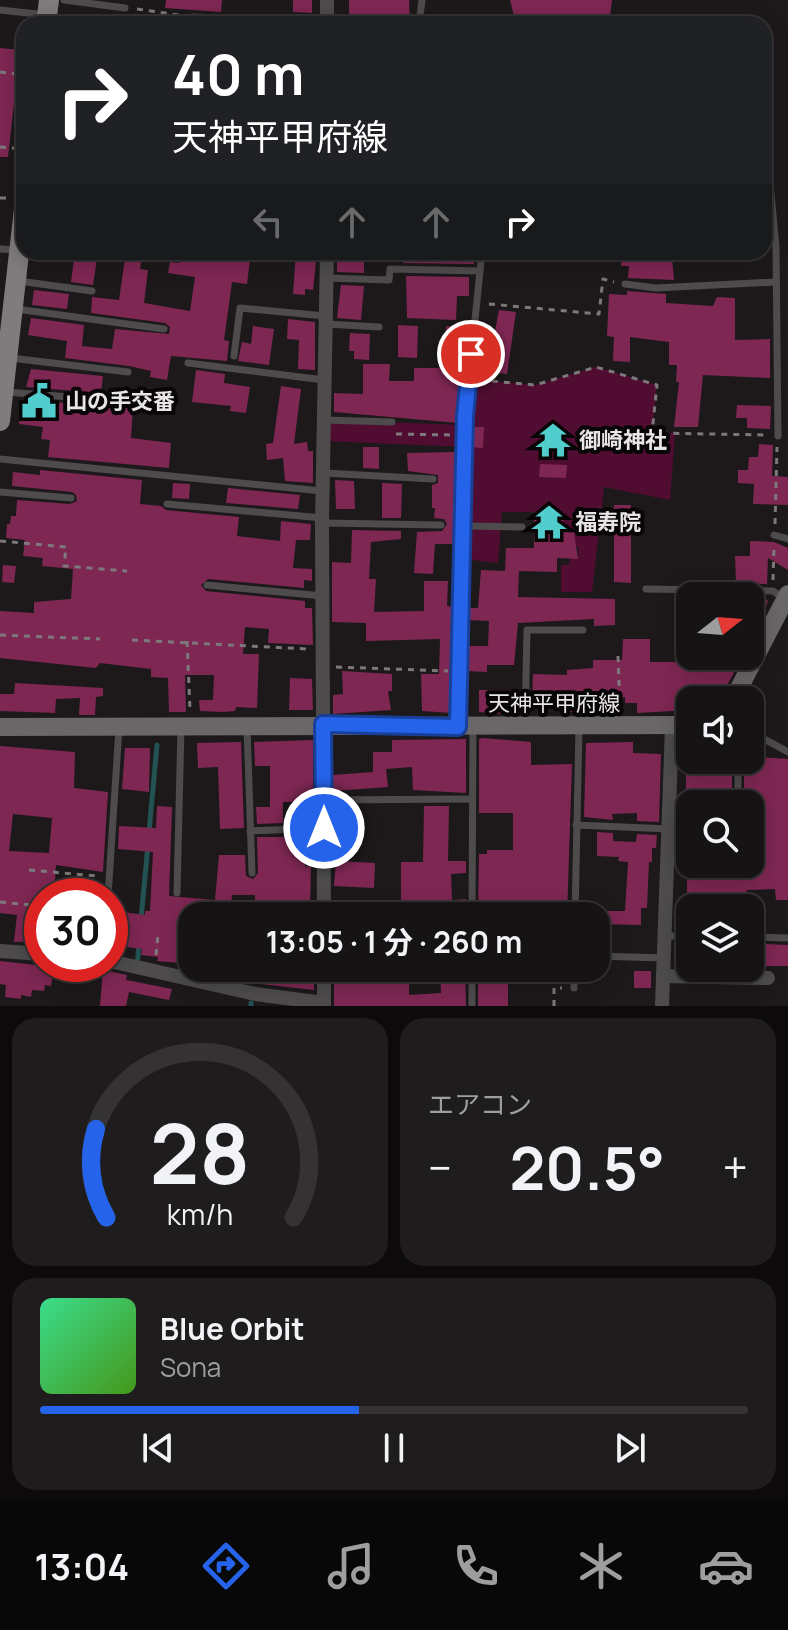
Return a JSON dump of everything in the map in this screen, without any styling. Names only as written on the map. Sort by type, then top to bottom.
[{"type":"main road","points":[[0,421],[11,294],[10,249]]},
{"type":"main road","points":[[740,686],[782,595]]},
{"type":"main road","name":"天神平甲府線","points":[[0,727],[323,724],[525,729],[676,726]]},
{"type":"street","points":[[324,902],[322,520],[327,260]]},
{"type":"street","points":[[662,1006],[669,829],[676,769]]},
{"type":"street","points":[[0,951],[24,953]]},
{"type":"street","points":[[128,965],[255,994],[324,1004],[324,982]]},
{"type":"street","points":[[663,976],[676,975]]},
{"type":"street","points":[[764,977],[768,978]]},
{"type":"lane","points":[[64,0],[125,8]]},
{"type":"lane","points":[[0,10],[47,13]]},
{"type":"lane","points":[[772,216],[777,299],[778,436]]},
{"type":"lane","points":[[472,902],[472,799],[460,671],[468,379],[481,260]]},
{"type":"lane","points":[[327,278],[389,280],[390,269],[480,271]]},
{"type":"lane","points":[[625,284],[656,288],[776,282]]},
{"type":"lane","points":[[11,294],[92,291]]},
{"type":"lane","points":[[11,294],[164,329]]},
{"type":"lane","points":[[777,299],[788,299]]},
{"type":"lane","points":[[234,356],[240,308],[379,327]]},
{"type":"lane","points":[[7,358],[128,372]]},
{"type":"lane","points":[[188,363],[326,380]]},
{"type":"lane","points":[[3,391],[132,402]]},
{"type":"lane","points":[[325,420],[392,422]]},
{"type":"lane","points":[[0,459],[324,491]]},
{"type":"lane","points":[[324,473],[433,479]]},
{"type":"lane","points":[[0,492],[71,498]]},
{"type":"lane","points":[[167,504],[322,520],[441,525]]},
{"type":"lane","points":[[463,526],[522,527]]},
{"type":"lane","points":[[774,535],[788,539]]},
{"type":"lane","points":[[207,585],[323,596]]},
{"type":"lane","points":[[646,589],[782,595]]},
{"type":"lane","points":[[525,729],[527,630],[583,630]]},
{"type":"lane","points":[[177,893],[186,725]]},
{"type":"lane","points":[[247,725],[252,873]]},
{"type":"lane","points":[[109,877],[120,726]]},
{"type":"lane","points":[[575,902],[579,728]]},
{"type":"lane","points":[[764,739],[788,752]]},
{"type":"lane","points":[[323,800],[472,799]]},
{"type":"lane","points":[[576,825],[669,829]]},
{"type":"lane","points":[[250,831],[324,828]]},
{"type":"lane","points":[[664,936],[676,936]]},
{"type":"lane","points":[[764,937],[788,938]]},
{"type":"lane","points":[[610,956],[664,958]]},
{"type":"lane","points":[[472,982],[472,1006]]},
{"type":"lane","points":[[574,982],[574,988]]},
{"type":"path","points":[[125,8],[185,16]]},
{"type":"path","points":[[476,303],[599,314],[603,279],[625,284]]},
{"type":"path","points":[[468,379],[535,385],[596,367],[657,385],[652,433],[778,436],[774,535],[782,595]]},
{"type":"path","points":[[0,541],[66,547],[64,566],[127,571]]},
{"type":"path","points":[[0,635],[100,639]]},
{"type":"path","points":[[132,640],[323,651]]},
{"type":"path","points":[[186,725],[187,641]]},
{"type":"path","points":[[618,656],[620,728]]},
{"type":"path","points":[[322,666],[460,671]]},
{"type":"path","points":[[29,870],[109,877]]},
{"type":"path","points":[[0,902],[24,904]]},
{"type":"path","points":[[154,971],[158,935]]},
{"type":"path","points":[[554,1006],[554,988],[574,988]]},
{"type":"shaded area","points":[[596,367],[657,385],[652,433],[675,433],[670,500],[604,487],[592,592],[561,592],[561,565],[569,565],[570,558],[578,558],[578,547],[573,546],[573,532],[563,532],[563,512],[502,512],[498,563],[463,559],[464,447],[325,441],[325,420],[464,425],[468,379],[535,385]]},
{"type":"building","points":[[166,0],[222,0],[221,12],[165,8]]},
{"type":"building","points":[[293,0],[312,0],[312,13],[293,12]]},
{"type":"building","points":[[349,0],[409,0],[410,16],[349,16]]},
{"type":"building","points":[[510,0],[612,0],[610,16],[514,16]]},
{"type":"building","points":[[0,48],[16,50],[16,86],[8,157],[0,157]]},
{"type":"building","points":[[74,260],[97,260],[93,285],[71,282]]},
{"type":"building","points":[[125,260],[142,260],[140,269],[148,270],[144,303],[190,311],[195,277],[168,273],[170,262],[250,260],[247,284],[232,282],[224,340],[229,341],[227,361],[171,356],[167,380],[150,377],[151,371],[129,366],[65,358],[67,341],[28,335],[31,318],[84,325],[82,346],[112,349],[115,329],[169,334],[170,327],[165,323],[91,313],[92,297],[119,300]]},
{"type":"building","points":[[295,260],[316,260],[313,290],[305,289],[305,295],[293,294]]},
{"type":"building","points":[[337,260],[364,261],[364,273],[337,272]]},
{"type":"building","points":[[403,260],[474,260],[474,264],[403,263]]},
{"type":"building","points":[[621,260],[672,260],[674,280],[628,278],[629,266],[621,266]]},
{"type":"building","points":[[406,276],[469,277],[469,296],[457,296],[456,320],[407,318]]},
{"type":"building","points":[[341,285],[364,286],[361,320],[337,318]]},
{"type":"building","points":[[34,290],[69,294],[67,309],[32,305]]},
{"type":"building","points":[[627,291],[666,294],[666,303],[713,306],[717,297],[735,298],[735,340],[770,339],[770,378],[703,375],[698,427],[674,427],[679,382],[676,382],[677,365],[669,365],[669,342],[630,337],[630,362],[613,361],[614,337],[607,336],[609,294],[627,295]]},
{"type":"building","points":[[499,310],[516,312],[507,374],[487,372]]},
{"type":"building","points":[[288,319],[315,322],[315,370],[298,369],[299,340],[287,339]]},
{"type":"building","points":[[398,325],[418,326],[417,358],[398,357]]},
{"type":"building","points":[[253,326],[274,329],[269,365],[238,361],[242,342],[251,344]]},
{"type":"building","points":[[446,326],[465,327],[458,423],[334,412],[334,393],[363,394],[363,364],[390,364],[389,381],[414,381],[414,368],[442,368]]},
{"type":"building","points":[[350,333],[370,334],[369,360],[354,359],[354,351],[349,351]]},
{"type":"building","points":[[31,369],[103,376],[101,393],[26,387]]},
{"type":"building","points":[[196,370],[225,374],[224,383],[250,387],[246,413],[230,411],[231,406],[192,402]]},
{"type":"building","points":[[281,386],[301,389],[294,444],[307,442],[308,451],[313,451],[313,483],[285,481],[283,458],[267,460],[266,444],[273,443]]},
{"type":"building","points":[[25,400],[133,408],[131,438],[171,443],[169,468],[48,457],[50,440],[41,439],[43,427],[19,424],[21,404],[25,404]]},
{"type":"building","points":[[737,405],[771,406],[770,429],[747,428],[747,418],[736,418]]},
{"type":"building","points":[[471,427],[484,427],[483,448],[471,447]]},
{"type":"building","points":[[759,444],[773,445],[772,476],[788,477],[788,505],[753,504],[754,484],[738,483],[738,470],[748,470],[749,457],[758,457]]},
{"type":"building","points":[[363,447],[379,447],[379,469],[363,468]]},
{"type":"building","points":[[456,452],[455,544],[435,544],[433,574],[414,573],[417,532],[442,531],[447,524],[444,519],[434,518],[435,508],[432,508],[432,485],[438,483],[438,475],[408,471],[407,453]]},
{"type":"building","points":[[540,464],[567,465],[566,478],[539,477]]},
{"type":"building","points":[[40,470],[142,480],[140,504],[161,506],[166,510],[239,517],[237,536],[280,541],[281,521],[311,524],[310,540],[296,540],[293,568],[312,569],[312,581],[304,580],[304,588],[208,579],[201,585],[206,591],[305,601],[305,608],[312,608],[313,645],[268,643],[269,629],[245,627],[243,654],[259,654],[257,708],[236,707],[235,711],[223,712],[200,711],[199,700],[213,700],[214,675],[185,675],[186,712],[169,712],[168,678],[151,677],[151,669],[100,663],[96,668],[0,658],[0,611],[34,613],[34,602],[71,599],[73,569],[42,566],[43,558],[23,556],[25,540],[6,538],[7,524],[10,524],[11,516],[16,516],[17,500],[70,504],[77,501],[72,492],[12,486],[13,472],[40,475]]},
{"type":"building","points":[[335,480],[354,481],[355,509],[336,509]]},
{"type":"building","points":[[173,483],[190,484],[189,499],[172,498]]},
{"type":"building","points":[[382,483],[402,484],[401,518],[382,518]]},
{"type":"building","points":[[228,488],[300,495],[298,509],[226,503]]},
{"type":"building","points":[[614,505],[631,505],[631,583],[614,582]]},
{"type":"building","points":[[534,512],[564,512],[563,532],[574,532],[578,559],[557,558],[557,572],[519,571],[518,597],[615,599],[615,625],[594,626],[594,619],[518,623],[514,665],[487,665],[487,672],[466,671],[466,646],[488,646],[489,621],[467,620],[467,608],[478,608],[481,570],[505,571],[506,548],[534,548]]},
{"type":"building","points":[[352,530],[401,531],[401,539],[371,542],[369,579],[376,579],[374,612],[424,611],[424,581],[448,581],[447,606],[454,607],[452,713],[422,711],[421,674],[439,674],[440,639],[366,641],[366,623],[332,622],[332,562],[351,563]]},
{"type":"building","points":[[750,541],[774,542],[788,548],[788,570],[768,558],[767,584],[736,582],[735,556],[750,556]]},
{"type":"building","points":[[3,565],[16,566],[14,583],[2,582]]},
{"type":"building","points":[[623,639],[650,639],[650,662],[676,662],[676,670],[735,670],[727,686],[676,686],[676,711],[637,713],[637,703],[625,703],[625,697],[584,701],[584,711],[565,712],[565,704],[532,705],[533,674],[567,675],[567,670],[593,668],[593,660],[622,660]]},
{"type":"building","points":[[342,671],[392,674],[392,691],[388,691],[391,710],[333,714],[333,695],[343,694]]},
{"type":"building","points":[[290,678],[312,679],[313,710],[289,710]]},
{"type":"building","points":[[15,683],[103,688],[103,696],[96,697],[95,715],[79,715],[80,698],[56,699],[55,713],[0,711],[0,694],[14,694]]},
{"type":"building","points":[[479,690],[519,690],[519,706],[516,711],[502,710],[502,714],[479,712]]},
{"type":"building","points":[[466,739],[466,793],[413,790],[412,767],[386,769],[388,787],[333,791],[333,775],[373,772],[373,752],[392,752],[392,740]]},
{"type":"building","points":[[479,739],[531,742],[531,765],[572,764],[567,902],[478,902],[479,854],[487,854],[487,850],[513,850],[513,813],[479,813]]},
{"type":"building","points":[[313,740],[313,802],[283,802],[283,823],[257,824],[256,807],[270,807],[270,766],[255,766],[254,742]]},
{"type":"building","points":[[241,742],[244,828],[220,829],[218,767],[198,768],[197,743]]},
{"type":"building","points":[[633,742],[633,753],[661,754],[659,822],[637,821],[637,813],[612,814],[613,820],[584,817],[586,743]]},
{"type":"building","points":[[0,746],[75,752],[74,788],[108,792],[103,872],[56,865],[55,878],[24,878],[24,942],[14,942],[17,915],[0,913]],"holes":[[[13,814],[52,818],[49,853],[9,851]]]},
{"type":"building","points":[[125,748],[150,748],[149,792],[122,789]]},
{"type":"building","points":[[764,757],[788,759],[788,900],[776,900],[775,889],[747,890],[747,894],[687,894],[687,878],[764,878],[764,790],[744,790],[744,774],[764,774]]},
{"type":"building","points":[[686,774],[732,774],[732,790],[686,790]]},
{"type":"building","points":[[157,806],[172,807],[169,896],[215,900],[219,855],[245,855],[246,876],[253,879],[258,873],[257,837],[306,837],[305,866],[311,867],[310,902],[255,902],[255,895],[232,895],[231,902],[178,902],[178,963],[157,961],[158,957],[141,955],[142,949],[128,947],[128,913],[145,915],[145,911],[150,911],[153,852],[118,849],[119,826],[156,828]]},
{"type":"building","points":[[424,806],[449,806],[448,861],[466,861],[466,873],[451,874],[452,900],[466,899],[466,902],[401,902],[401,862],[423,862]]},
{"type":"building","points":[[597,832],[613,833],[613,841],[636,842],[637,834],[657,835],[656,848],[652,848],[652,862],[649,862],[647,908],[641,908],[641,925],[610,924],[610,911],[625,911],[628,862],[618,861],[619,857],[597,856]]},
{"type":"building","points":[[336,861],[375,863],[374,888],[334,886]]},
{"type":"building","points":[[764,944],[788,945],[788,966],[764,966]]},
{"type":"building","points":[[0,961],[24,964],[24,982],[52,982],[51,986],[45,985],[44,991],[32,990],[31,997],[21,995],[21,999],[5,997],[6,985],[0,984]]},
{"type":"building","points":[[634,971],[651,971],[651,988],[634,988]]},
{"type":"building","points":[[128,980],[172,989],[169,1000],[129,992],[126,1006],[100,1006],[102,982]]},
{"type":"building","points":[[314,982],[314,990],[251,983]]},
{"type":"building","points":[[334,982],[409,982],[409,995],[441,993],[441,982],[465,982],[466,1006],[334,1006]]},
{"type":"building","points":[[508,982],[508,1006],[478,1006],[478,983]]},
{"type":"waterway","points":[[149,832],[157,745]]},
{"type":"waterway","points":[[141,919],[148,845]]},
{"type":"waterway","points":[[137,967],[139,945]]},
{"type":"place","name":"山の手交番","points":[[39,401]]},
{"type":"place","name":"御崎神社","points":[[553,440]]},
{"type":"place","name":"福寿院","points":[[549,522]]},
{"type":"route","points":[[324,828],[323,724],[458,727],[465,416],[471,354]]}]
